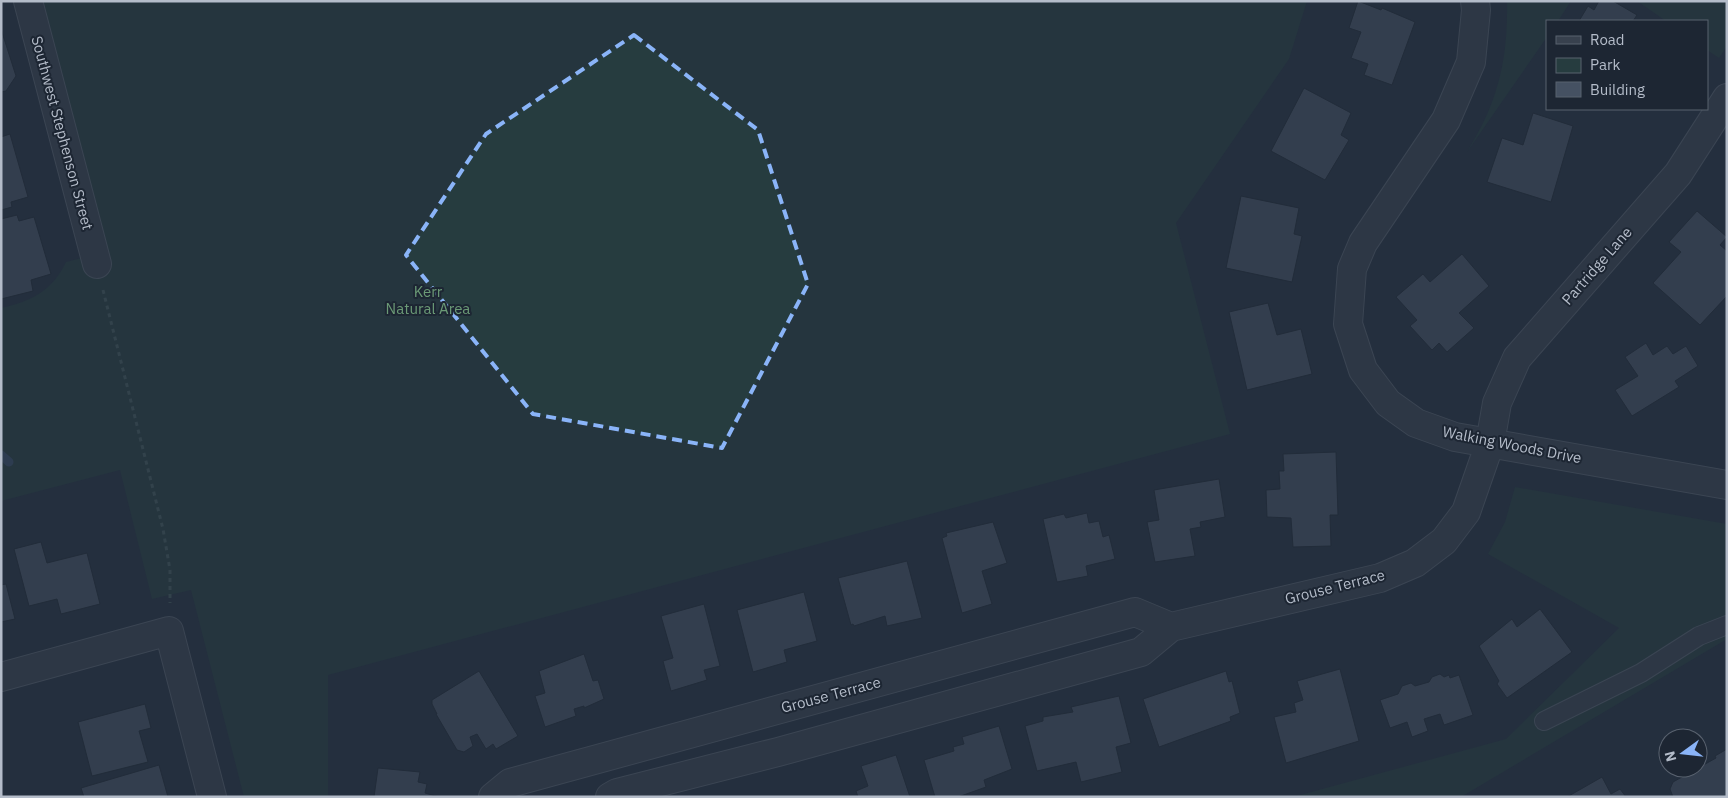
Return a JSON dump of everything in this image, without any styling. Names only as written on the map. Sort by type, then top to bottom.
[{"type":"street","name":"Southwest Stephenson Street","points":[[28,1],[96,264]]},
{"type":"street","name":"Walking Woods Drive","points":[[1475,1],[1476,10],[1470,62],[1446,120],[1363,243],[1352,269],[1348,324],[1363,370],[1388,403],[1416,424],[1454,437],[1727,484]]},
{"type":"street","name":"Partridge Lane","points":[[1490,443],[1497,402],[1517,358],[1678,174],[1727,98]]},
{"type":"street","name":"Grouse Terrace","points":[[610,797],[617,793],[778,752],[1141,652],[1171,627],[1380,578],[1415,563],[1444,541],[1466,512],[1490,443]]},
{"type":"street","name":"Grouse Terrace","points":[[493,797],[510,783],[1135,612],[1171,627]]},
{"type":"street","points":[[1,677],[169,632],[212,797]]},
{"type":"lane","points":[[1544,721],[1641,673],[1699,636],[1727,625]]},
{"type":"path","points":[[96,264],[163,529],[170,570],[169,632]]},
{"type":"highlighted area","points":[[634,35],[758,130],[808,284],[722,448],[533,414],[406,255],[486,134]]},
{"type":"green space","name":"Kerr Natural Area","points":[[41,1],[1307,1],[1289,59],[1176,223],[1230,434],[328,675],[328,797],[244,797],[191,590],[152,599],[120,470],[1,501],[1,308],[22,302],[40,293],[54,280],[66,262],[105,252]]},
{"type":"green space","points":[[1507,1],[1571,1],[1559,20],[1546,20],[1546,38],[1467,152],[1478,134],[1494,98],[1503,62]]},
{"type":"green space","points":[[1637,1],[1727,1],[1727,46],[1719,58],[1708,51],[1708,20],[1665,20]]},
{"type":"green space","points":[[1515,487],[1727,524],[1727,639],[1461,797],[1293,797],[1506,739],[1619,628],[1488,554],[1505,522]]},
{"type":"building","points":[[1358,1],[1381,10],[1382,8],[1415,22],[1392,85],[1364,75],[1368,64],[1351,58],[1361,32],[1349,28]]},
{"type":"building","points":[[1599,1],[1613,1],[1637,15],[1634,20],[1580,20],[1588,6],[1594,10]]},
{"type":"building","points":[[1,29],[16,76],[6,91],[1,92]]},
{"type":"building","points":[[1304,88],[1351,113],[1341,135],[1349,140],[1325,180],[1271,151]]},
{"type":"building","points":[[1533,113],[1573,126],[1551,202],[1487,182],[1502,138],[1523,145]]},
{"type":"building","points":[[10,134],[28,197],[11,202],[12,207],[1,210],[1,137]]},
{"type":"building","points":[[1241,196],[1299,208],[1294,234],[1302,236],[1292,282],[1226,268]]},
{"type":"building","points":[[1697,211],[1727,237],[1720,245],[1727,251],[1727,296],[1700,325],[1653,283],[1681,252],[1669,242]]},
{"type":"building","points":[[17,215],[19,221],[34,217],[51,274],[31,280],[33,291],[1,299],[1,219]]},
{"type":"building","points":[[1462,254],[1489,286],[1459,313],[1474,328],[1447,352],[1439,343],[1432,350],[1410,326],[1417,320],[1396,297],[1423,274],[1430,282]]},
{"type":"building","points":[[1268,303],[1277,335],[1301,329],[1312,374],[1247,390],[1229,312]]},
{"type":"building","points":[[1646,343],[1653,355],[1667,346],[1673,354],[1686,346],[1698,366],[1675,381],[1679,387],[1632,416],[1615,390],[1638,376],[1625,357]]},
{"type":"building","points":[[1336,452],[1338,515],[1330,515],[1331,546],[1293,547],[1291,518],[1267,517],[1266,490],[1280,489],[1279,471],[1284,471],[1283,454]]},
{"type":"building","points":[[1219,479],[1225,517],[1200,522],[1201,527],[1190,529],[1195,556],[1155,562],[1147,522],[1159,520],[1154,490]]},
{"type":"building","points":[[1087,513],[1089,523],[1099,521],[1103,537],[1109,535],[1115,559],[1086,566],[1088,576],[1057,582],[1043,519],[1064,514],[1066,518]]},
{"type":"building","points":[[993,522],[1007,563],[982,571],[992,604],[962,613],[942,538],[947,536],[946,533]]},
{"type":"building","points":[[41,542],[47,563],[87,553],[100,604],[61,614],[57,599],[29,606],[14,549]]},
{"type":"building","points":[[907,561],[922,618],[887,626],[885,616],[854,626],[853,624],[851,625],[838,578]]},
{"type":"building","points":[[6,584],[15,619],[1,622],[1,585]]},
{"type":"building","points":[[804,592],[817,641],[784,650],[787,662],[753,672],[737,610]]},
{"type":"building","points":[[704,604],[720,666],[704,670],[707,680],[671,691],[663,661],[673,658],[661,616]]},
{"type":"building","points":[[1540,609],[1572,652],[1507,698],[1497,684],[1499,681],[1479,646],[1512,619],[1517,627]]},
{"type":"building","points":[[584,654],[593,681],[598,680],[604,699],[584,708],[584,706],[574,709],[576,716],[545,727],[535,696],[545,693],[539,671]]},
{"type":"building","points":[[1340,669],[1359,741],[1286,763],[1274,717],[1296,712],[1294,703],[1303,700],[1297,681]]},
{"type":"building","points":[[479,671],[518,736],[496,749],[493,744],[486,749],[477,734],[470,737],[473,746],[464,752],[457,750],[436,714],[432,700]]},
{"type":"building","points":[[1226,671],[1229,682],[1232,681],[1240,713],[1230,717],[1231,721],[1159,747],[1143,699]]},
{"type":"building","points":[[1440,674],[1444,677],[1449,675],[1450,678],[1459,675],[1473,715],[1444,725],[1440,714],[1424,719],[1428,731],[1412,737],[1407,722],[1390,728],[1380,700],[1398,694],[1402,686],[1411,683],[1415,686],[1429,682],[1432,677]]},
{"type":"building","points":[[1119,696],[1131,743],[1116,747],[1122,772],[1081,782],[1076,762],[1037,771],[1025,726],[1043,721],[1043,717],[1073,712],[1071,707]]},
{"type":"building","points":[[145,704],[151,728],[139,731],[148,762],[92,776],[78,722]]},
{"type":"building","points":[[999,726],[1012,769],[984,780],[986,787],[958,797],[935,797],[924,760],[954,751],[953,747],[964,744],[962,737]]},
{"type":"building","points":[[1727,749],[1727,797],[1673,797],[1670,789],[1673,782],[1680,778],[1708,778],[1708,762],[1716,758],[1715,756]]},
{"type":"building","points":[[896,755],[910,797],[858,797],[856,791],[868,786],[861,766]]},
{"type":"building","points":[[159,765],[168,797],[84,797],[81,788]]},
{"type":"building","points":[[378,768],[420,772],[418,782],[427,784],[425,793],[439,797],[374,797]]},
{"type":"building","points":[[1602,777],[1611,794],[1620,789],[1626,797],[1567,797]]},
{"type":"waterway","points":[[1,455],[9,462]]}]
